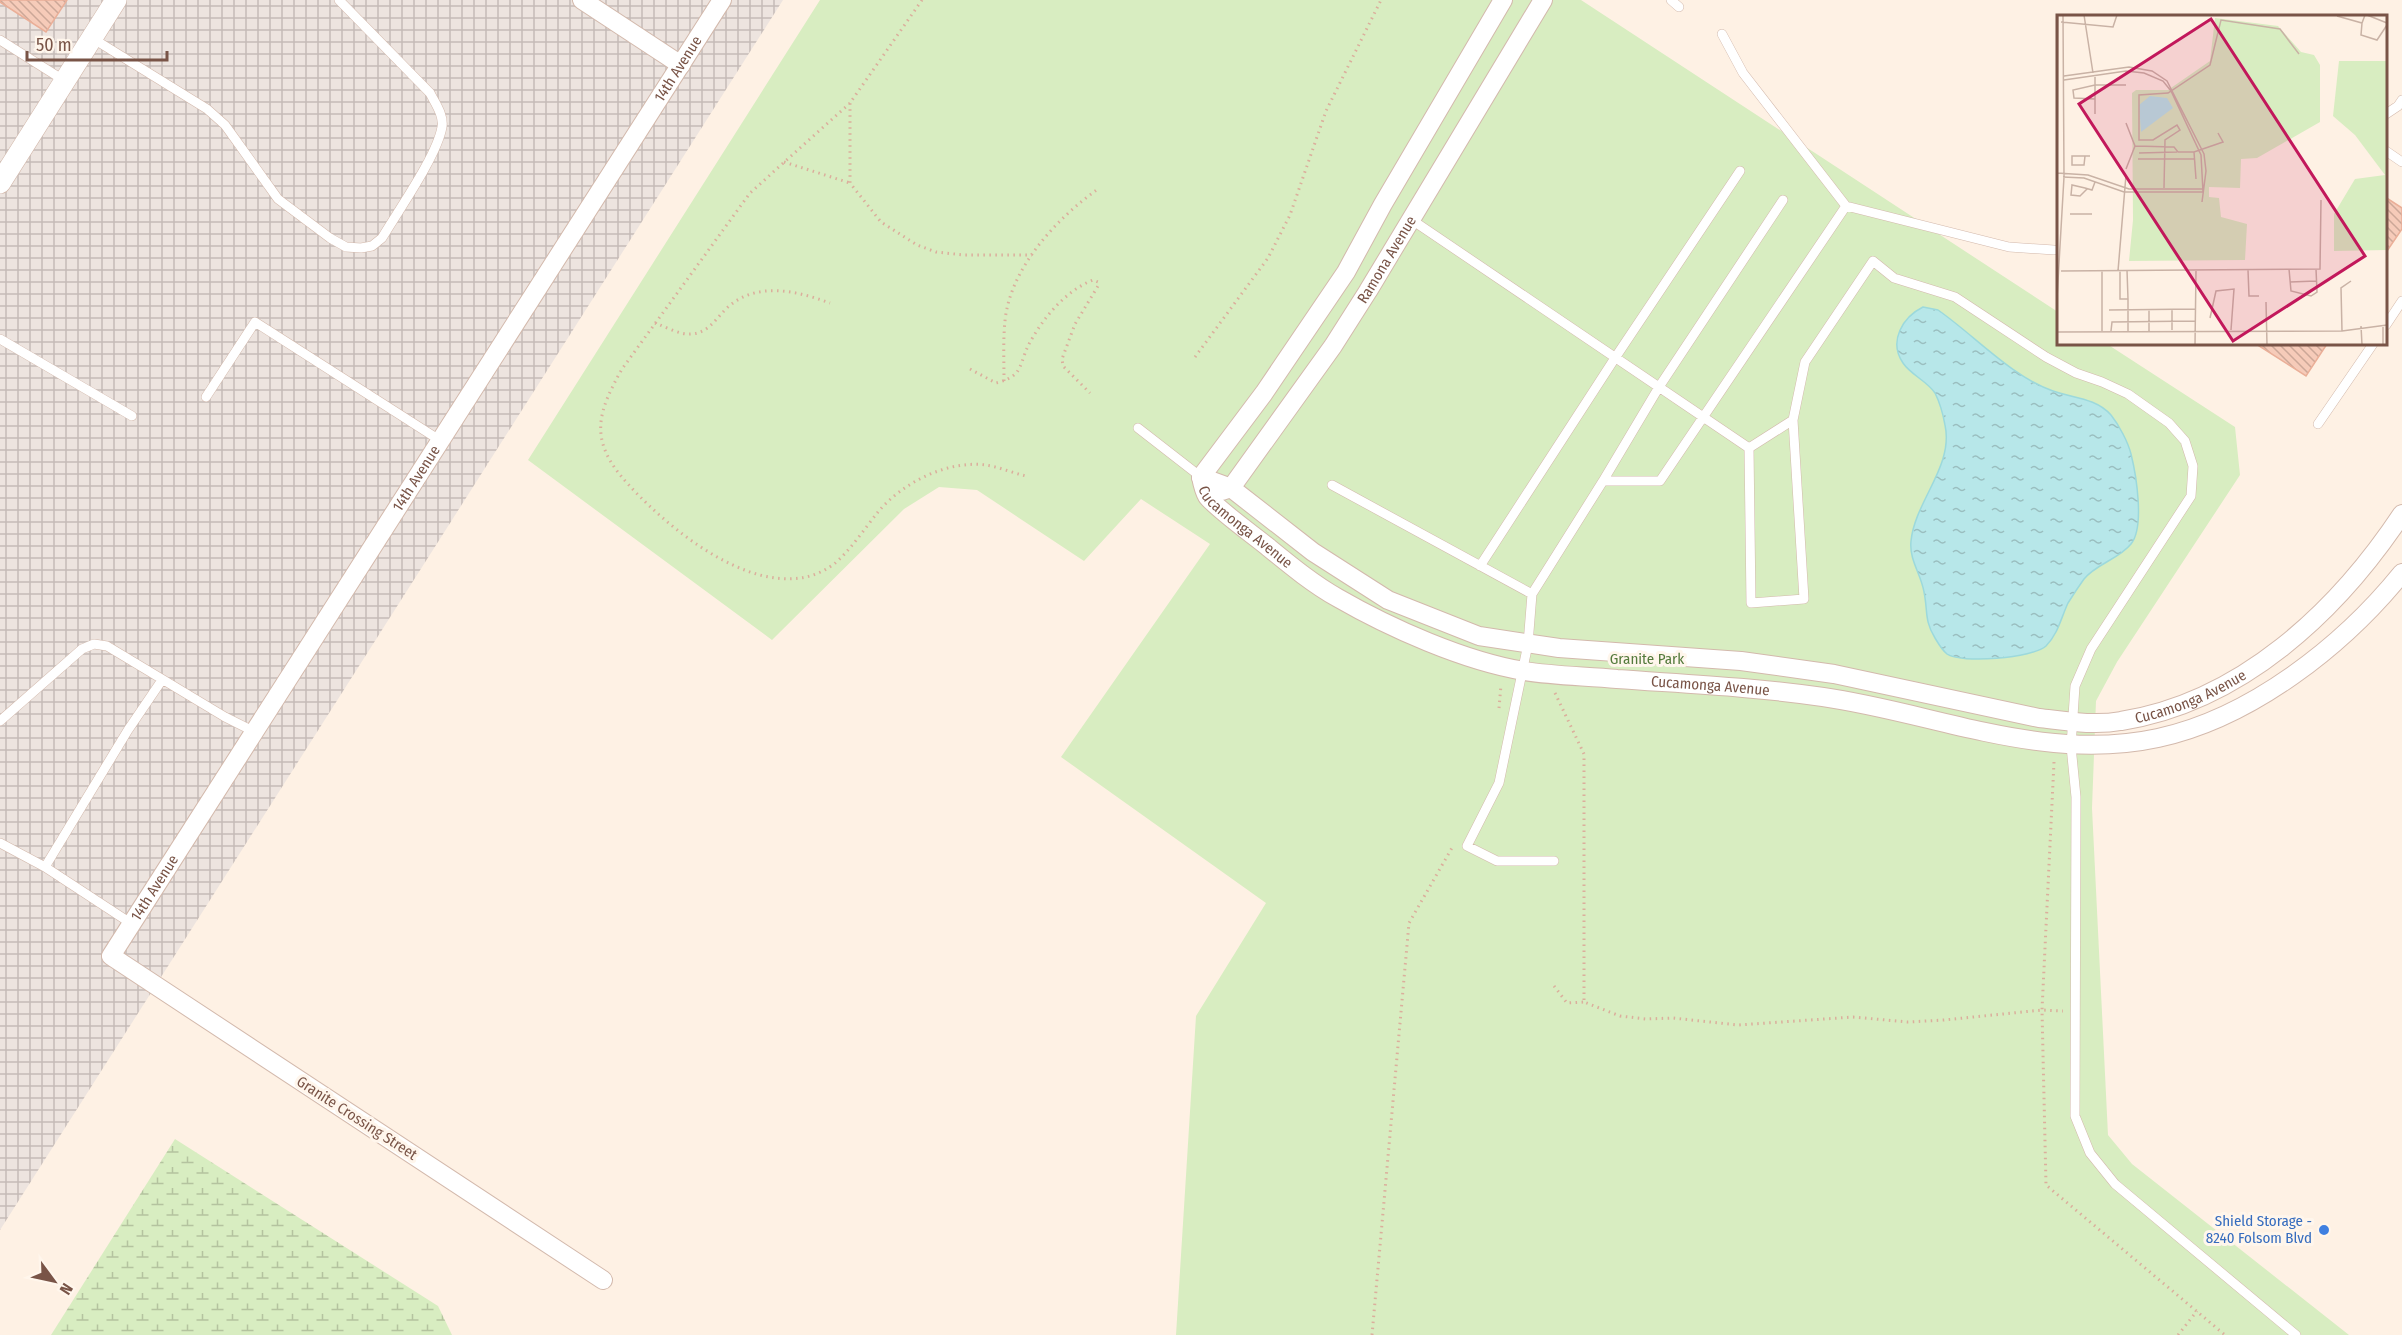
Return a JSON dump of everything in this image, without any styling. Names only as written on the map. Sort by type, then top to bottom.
[{"type":"street","points":[[0,183],[116,0]]},
{"type":"street","points":[[582,0],[681,65]]},
{"type":"street","name":"14th Avenue","points":[[111,956],[722,0]]},
{"type":"street","name":"Ramona Avenue","points":[[1201,477],[1264,393],[1346,272],[1383,204],[1503,0]]},
{"type":"street","name":"Ramona Avenue","points":[[1231,488],[1333,346],[1412,220],[1543,0]]},
{"type":"street","name":"Cucamonga Avenue","points":[[1201,477],[1231,488],[1313,552],[1388,600],[1479,636],[1559,648],[1741,661],[1834,674],[2039,718],[2073,722],[2119,722],[2151,715],[2210,694],[2246,672],[2284,645],[2328,607],[2378,550],[2402,514]]},
{"type":"street","name":"Cucamonga Avenue","points":[[1201,477],[1207,497],[1298,571],[1337,598],[1425,640],[1471,657],[1522,670],[1737,687],[1826,698],[2032,741],[2071,746],[2117,746],[2161,738],[2223,715],[2257,699],[2300,670],[2351,630],[2380,601],[2402,573]]},
{"type":"street","points":[[1207,497],[1231,488]]},
{"type":"street","name":"Granite Crossing Street","points":[[111,956],[603,1280]]},
{"type":"lane","points":[[92,38],[207,110],[225,125],[278,199],[346,247],[361,248],[372,246],[382,238],[434,151],[443,126],[440,111],[429,93],[339,0]]},
{"type":"lane","points":[[1722,34],[1743,73],[1846,206],[2008,247],[2054,249]]},
{"type":"lane","points":[[0,40],[65,81]]},
{"type":"lane","points":[[2387,113],[2398,106],[2402,100]]},
{"type":"lane","points":[[2387,152],[2402,162]]},
{"type":"lane","points":[[1480,566],[1740,171]]},
{"type":"lane","points":[[1554,861],[1497,861],[1467,846],[1499,783],[1528,644],[1532,594],[1659,387],[1783,200]]},
{"type":"lane","points":[[1603,481],[1660,481],[1846,206]]},
{"type":"lane","points":[[1412,220],[1749,448]]},
{"type":"lane","points":[[1749,448],[1751,603],[1804,599],[1793,420],[1805,362],[1873,261],[1894,278],[1955,297],[2046,357],[2076,373],[2128,394],[2169,423],[2186,441],[2193,466],[2191,496],[2091,649],[2075,686],[2071,746],[2076,797],[2075,1116],[2090,1153],[2115,1184],[2296,1335]]},
{"type":"lane","points":[[2387,322],[2402,300]]},
{"type":"lane","points":[[206,397],[255,322],[441,441]]},
{"type":"lane","points":[[0,339],[132,416]]},
{"type":"lane","points":[[2318,424],[2372,345]]},
{"type":"lane","points":[[1749,448],[1793,420]]},
{"type":"lane","points":[[1138,428],[1201,477]]},
{"type":"lane","points":[[1332,485],[1532,594]]},
{"type":"lane","points":[[0,721],[82,649],[94,644],[107,646],[225,717],[255,732]]},
{"type":"lane","points":[[45,867],[128,730],[162,680]]},
{"type":"lane","points":[[0,843],[45,867],[132,924]]},
{"type":"path","points":[[922,0],[850,103],[750,193],[622,369],[601,414],[600,432],[604,450],[612,466],[628,484],[692,543],[730,565],[782,578],[804,578],[822,572],[836,563],[885,504],[907,486],[930,474],[985,465],[1026,476]]},
{"type":"path","points":[[1195,357],[1268,258],[1290,215],[1326,111],[1381,0]]},
{"type":"path","points":[[850,103],[850,183]]},
{"type":"path","points":[[784,162],[850,183],[881,222],[917,245],[936,252],[964,255],[1032,255]]},
{"type":"path","points":[[1004,381],[1005,320],[1013,290],[1032,255],[1050,230],[1064,214],[1098,189]]},
{"type":"path","points":[[970,369],[996,383],[1004,381],[1017,371],[1029,345],[1049,314],[1060,302],[1093,280],[1098,282],[1098,286],[1075,324],[1062,359],[1063,366],[1090,393]]},
{"type":"path","points":[[655,323],[688,334],[699,333],[741,298],[764,291],[784,291],[807,295],[830,303]]},
{"type":"path","points":[[1498,718],[1502,682]]},
{"type":"path","points":[[1555,693],[1584,754],[1584,1002]]},
{"type":"path","points":[[1372,1335],[1409,923],[1456,842]]},
{"type":"path","points":[[1554,986],[1567,1003],[1584,1002],[1620,1016],[1646,1019],[1673,1018],[1738,1025],[1853,1017],[1908,1022],[2042,1010],[2075,1011]]},
{"type":"path","points":[[2178,1335],[2198,1311],[2225,1335]]},
{"type":"shaded area","points":[[0,0],[783,0],[0,1230]]},
{"type":"green space","name":"Granite Park","points":[[820,0],[1581,0],[2057,311],[2057,345],[2109,345],[2235,427],[2240,475],[2117,662],[2096,701],[2092,808],[2108,1135],[2132,1164],[2349,1335],[1176,1335],[1196,1016],[1266,903],[1061,757],[1210,544],[1141,499],[1084,561],[977,490],[939,487],[904,509],[772,640],[528,460]]},
{"type":"green space","points":[[175,1139],[438,1306],[452,1335],[51,1335]]},
{"type":"water","points":[[1923,307],[1938,310],[2008,366],[2038,385],[2091,402],[2105,409],[2117,424],[2130,449],[2138,500],[2138,526],[2131,544],[2084,579],[2068,603],[2054,636],[2046,646],[2027,654],[1981,659],[1955,657],[1943,651],[1929,626],[1922,585],[1913,561],[1911,541],[1919,512],[1944,455],[1945,425],[1935,393],[1906,367],[1897,346],[1897,338],[1904,323]]},
{"type":"building","points":[[0,0],[67,0],[46,32]]},
{"type":"building","points":[[2387,198],[2402,208],[2402,229],[2387,251]]},
{"type":"building","points":[[2258,345],[2326,345],[2306,376]]},
{"type":"place","name":"Shield Storage - 8240 Folsom Blvd","points":[[2324,1230]]}]
